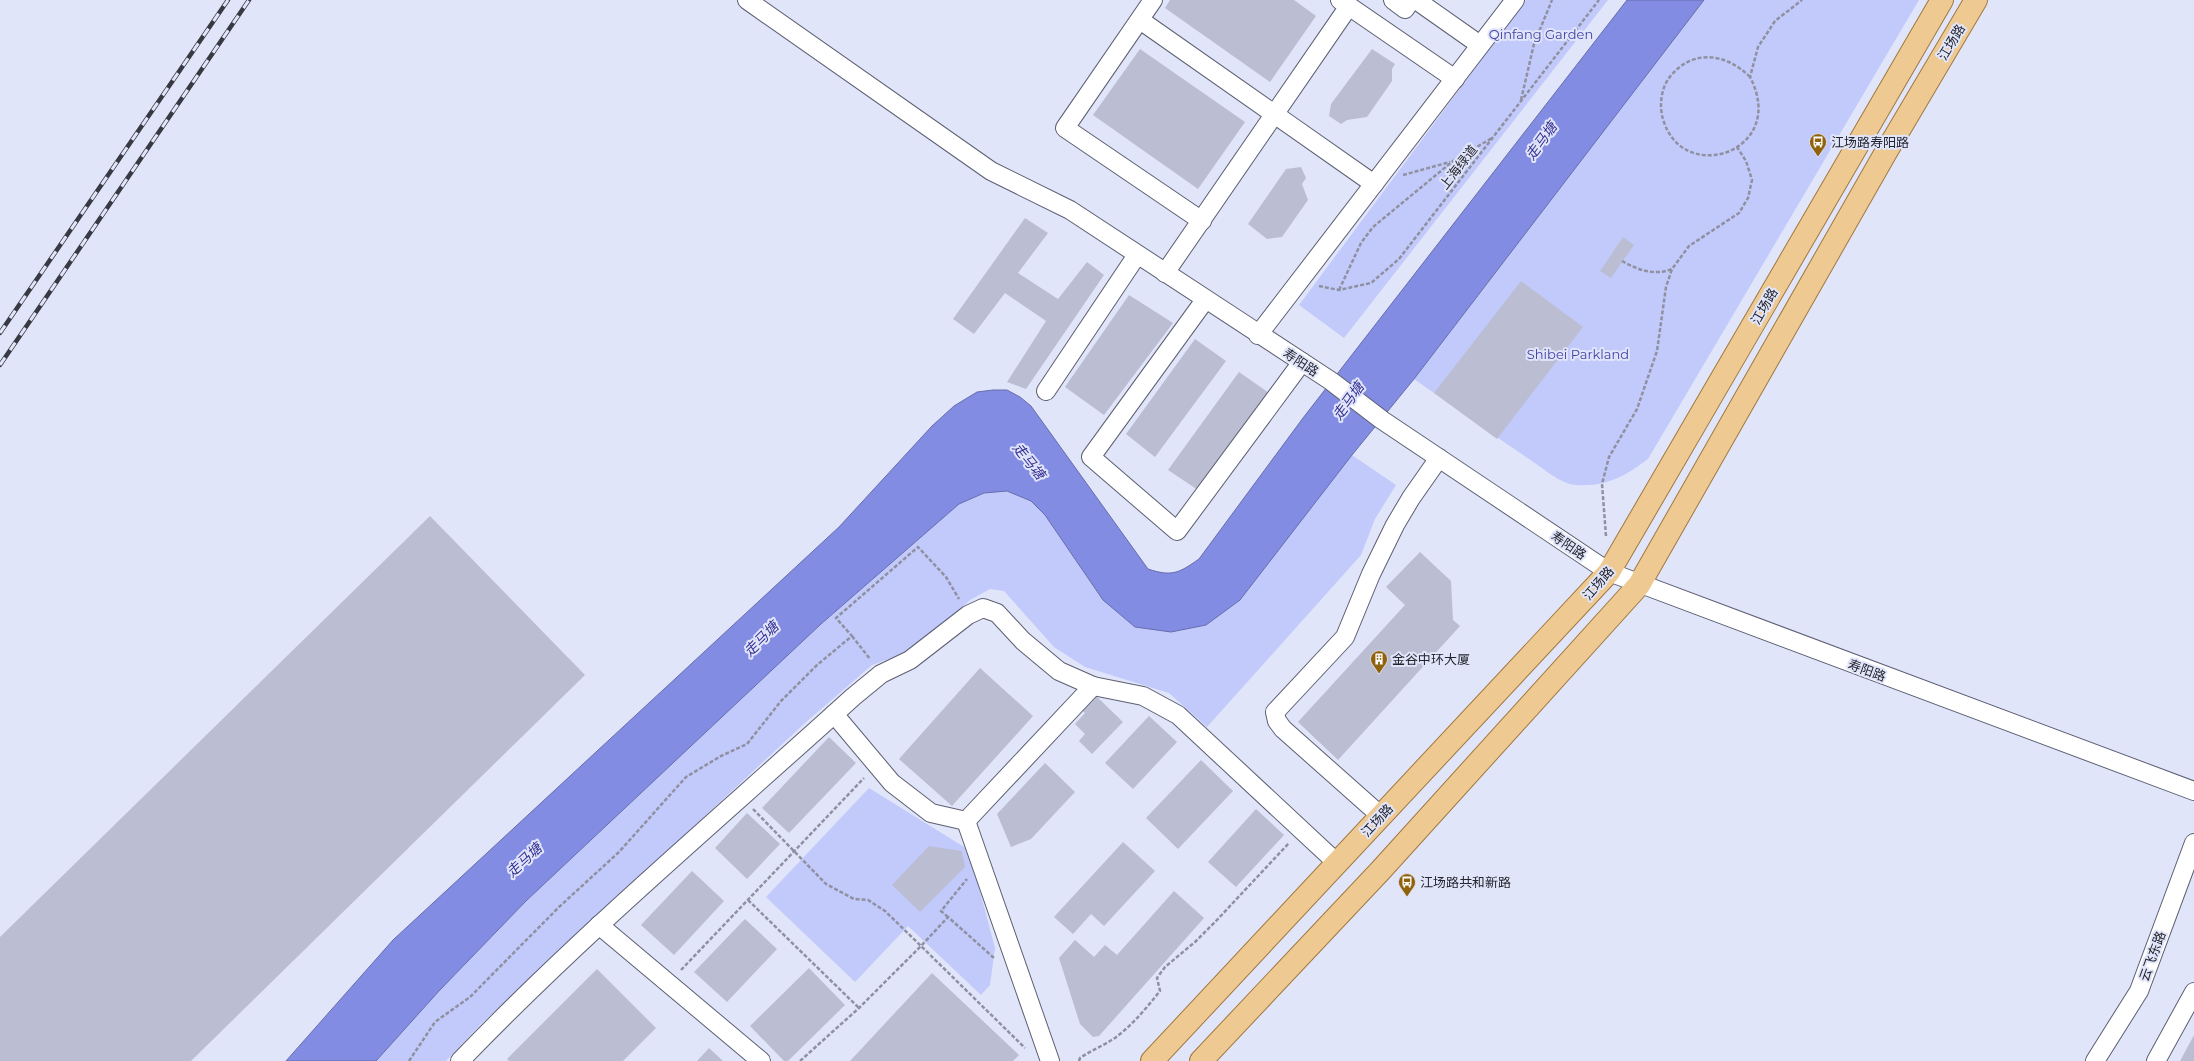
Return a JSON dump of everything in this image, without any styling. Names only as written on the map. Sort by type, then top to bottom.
[{"type":"main road","name":"江场路","points":[[1152,1061],[1609,572],[1942,0]]},
{"type":"main road","name":"江场路","points":[[1201,1061],[1381,870],[1639,585],[1882,159],[1976,0]]},
{"type":"street","name":"寿阳路","points":[[747,0],[991,171],[1070,210],[1258,335],[1331,381],[1382,420],[1609,572],[1639,585],[2194,791]]},
{"type":"street","points":[[1153,0],[1065,128],[1202,221]]},
{"type":"street","points":[[1393,0],[1405,8],[1411,0]]},
{"type":"street","points":[[1416,0],[1480,45]]},
{"type":"street","points":[[1258,335],[1515,0]]},
{"type":"street","points":[[1165,273],[1275,114],[1345,3],[1455,79]]},
{"type":"street","points":[[1140,20],[1275,114],[1378,180]]},
{"type":"street","points":[[1046,391],[1137,255]]},
{"type":"street","points":[[1205,300],[1091,457],[1177,531],[1302,362]]},
{"type":"street","points":[[1380,816],[1284,729],[1277,721],[1275,712],[1345,637],[1371,574],[1395,525],[1411,498],[1439,458]]},
{"type":"street","points":[[460,1061],[504,1015],[599,925],[834,714],[881,674],[926,649],[968,615],[983,608],[997,613],[1024,641],[1059,671],[1093,686],[1143,696],[1178,715],[1337,863]]},
{"type":"street","points":[[966,822],[1093,686]]},
{"type":"street","points":[[834,714],[892,783],[931,813],[966,822]]},
{"type":"street","points":[[966,822],[1050,1061]]},
{"type":"street","name":"云飞东路","points":[[2095,1061],[2139,991],[2194,843]]},
{"type":"street","points":[[599,925],[761,1061]]},
{"type":"street","points":[[2156,1061],[2194,992]]},
{"type":"path","points":[[1520,103],[1534,44],[1552,0]]},
{"type":"path","name":"上海绿道","points":[[1299,283],[1339,290],[1371,283],[1399,259],[1600,0]]},
{"type":"path","points":[[1750,77],[1758,47],[1775,21],[1802,0]]},
{"type":"path","points":[[1709,56],[1725,58],[1739,66],[1750,77],[1757,91],[1760,107],[1757,122],[1749,136],[1737,147],[1723,154],[1706,156],[1689,151],[1675,142],[1665,128],[1662,117],[1662,95],[1668,79],[1679,67],[1693,60],[1709,56]]},
{"type":"path","points":[[1339,290],[1361,243],[1373,227],[1453,161],[1494,136]]},
{"type":"path","points":[[1609,572],[1602,484],[1609,457],[1637,409],[1657,351],[1666,287],[1672,269],[1689,246],[1739,213],[1748,198],[1752,180],[1746,161],[1737,147]]},
{"type":"path","points":[[1378,180],[1400,176],[1453,161]]},
{"type":"path","points":[[1622,261],[1634,268],[1656,273],[1672,269]]},
{"type":"path","points":[[881,674],[836,618],[918,547],[946,577],[968,615]]},
{"type":"path","points":[[409,1061],[435,1022],[470,996],[559,907],[619,852],[686,777],[721,756],[747,744],[781,701],[817,666],[852,636]]},
{"type":"path","points":[[669,984],[877,764]]},
{"type":"path","points":[[741,798],[796,851],[826,884],[854,899],[868,900],[885,911],[1027,1050]]},
{"type":"path","points":[[1079,1061],[1080,1058],[1121,1034],[1144,1011],[1160,991],[1157,978],[1165,967],[1195,942],[1303,830]]},
{"type":"path","points":[[981,863],[941,911],[995,959]]},
{"type":"path","points":[[748,900],[859,1008]]},
{"type":"path","points":[[800,1061],[859,1008],[948,916]]},
{"type":"green space","name":"Qinfang Garden","points":[[1526,0],[1608,0],[1344,338],[1299,305]]},
{"type":"green space","name":"Shibei Parkland","points":[[1704,0],[1919,0],[1648,459],[1631,471],[1606,482],[1587,485],[1570,484],[1552,475],[1414,379]]},
{"type":"green space","points":[[1352,455],[1396,485],[1375,519],[1361,555],[1207,727],[1169,693],[1085,667],[1054,647],[1004,591],[990,589],[970,600],[928,638],[900,655],[872,665],[805,723],[481,1024],[446,1061],[376,1061],[439,991],[526,901],[821,624],[959,504],[984,493],[1007,491],[1031,501],[1045,515],[1103,600],[1240,600]]},
{"type":"green space","points":[[869,788],[969,850],[995,948],[990,985],[981,995],[908,926],[855,982],[766,897]]},
{"type":"water","name":"走马塘","points":[[1627,0],[1704,0],[1414,379],[1352,455],[1240,600],[1206,625],[1171,632],[1135,627],[1103,600],[1045,515],[1031,501],[1007,491],[984,493],[959,504],[821,624],[526,901],[439,991],[376,1061],[286,1061],[393,940],[839,527],[932,426],[954,406],[977,392],[1007,390],[1020,397],[1031,406],[1148,569],[1163,573],[1175,572],[1186,568],[1199,559],[1303,418]]},
{"type":"building","points":[[1170,0],[1294,0],[1316,16],[1270,82],[1165,8]]},
{"type":"building","points":[[1140,49],[1245,122],[1198,189],[1093,115]]},
{"type":"building","points":[[1372,49],[1395,64],[1392,69],[1392,81],[1367,117],[1347,120],[1341,124],[1329,116],[1331,104]]},
{"type":"building","points":[[1301,167],[1306,178],[1302,184],[1308,200],[1282,237],[1267,239],[1248,224],[1286,169]]},
{"type":"building","points":[[1025,218],[1048,233],[1018,273],[1058,299],[1087,262],[1104,275],[1026,389],[1007,382],[1046,321],[1005,293],[974,334],[953,319]]},
{"type":"building","points":[[1623,237],[1634,245],[1611,278],[1600,271]]},
{"type":"building","points":[[1521,281],[1583,327],[1497,439],[1434,393]]},
{"type":"building","points":[[1129,295],[1173,323],[1104,415],[1065,387]]},
{"type":"building","points":[[1195,339],[1226,361],[1155,457],[1126,434]]},
{"type":"building","points":[[1239,372],[1269,393],[1198,490],[1168,470]]},
{"type":"building","points":[[430,516],[585,675],[191,1061],[0,1061],[0,937]]},
{"type":"building","name":"金谷中环大厦","points":[[1420,552],[1451,581],[1453,620],[1460,626],[1338,760],[1298,722],[1405,605],[1386,587]]},
{"type":"building","points":[[980,668],[1033,716],[952,806],[899,759]]},
{"type":"building","points":[[1094,694],[1123,722],[1092,754],[1079,741],[1085,734],[1075,724],[1085,713],[1080,708]]},
{"type":"building","points":[[1149,716],[1177,742],[1133,789],[1105,763]]},
{"type":"building","points":[[829,737],[856,763],[789,833],[762,808]]},
{"type":"building","points":[[1201,760],[1233,791],[1178,849],[1146,818]]},
{"type":"building","points":[[1045,763],[1075,792],[1031,839],[1011,847],[997,814]]},
{"type":"building","points":[[1256,809],[1284,835],[1236,887],[1208,862]]},
{"type":"building","points":[[747,813],[780,844],[747,879],[715,848]]},
{"type":"building","points":[[1123,842],[1155,871],[1104,926],[1091,914],[1073,934],[1054,917]]},
{"type":"building","points":[[929,846],[962,851],[965,867],[920,912],[892,885]]},
{"type":"building","points":[[692,871],[724,901],[674,955],[641,925]]},
{"type":"building","points":[[1174,891],[1204,918],[1099,1036],[1093,1037],[1080,1024],[1059,958],[1075,940],[1094,957],[1105,945],[1117,955]]},
{"type":"building","points":[[745,919],[777,949],[727,1002],[694,972]]},
{"type":"building","points":[[809,968],[845,1005],[788,1061],[784,1061],[750,1026]]},
{"type":"building","points":[[597,969],[656,1028],[623,1061],[509,1061],[507,1059]]},
{"type":"building","points":[[932,973],[1019,1055],[1013,1061],[850,1061]]},
{"type":"building","points":[[2194,1035],[2194,1061],[2180,1061]]},
{"type":"building","points":[[709,1048],[723,1061],[697,1061]]},
{"type":"railway","points":[[0,333],[228,0]]},
{"type":"railway","points":[[0,365],[249,0]]},
{"type":"place","name":"江场路寿阳路","points":[[1818,157]]},
{"type":"place","name":"金谷中环大厦","points":[[1379,674]]},
{"type":"place","name":"江场路共和新路","points":[[1407,897]]}]
